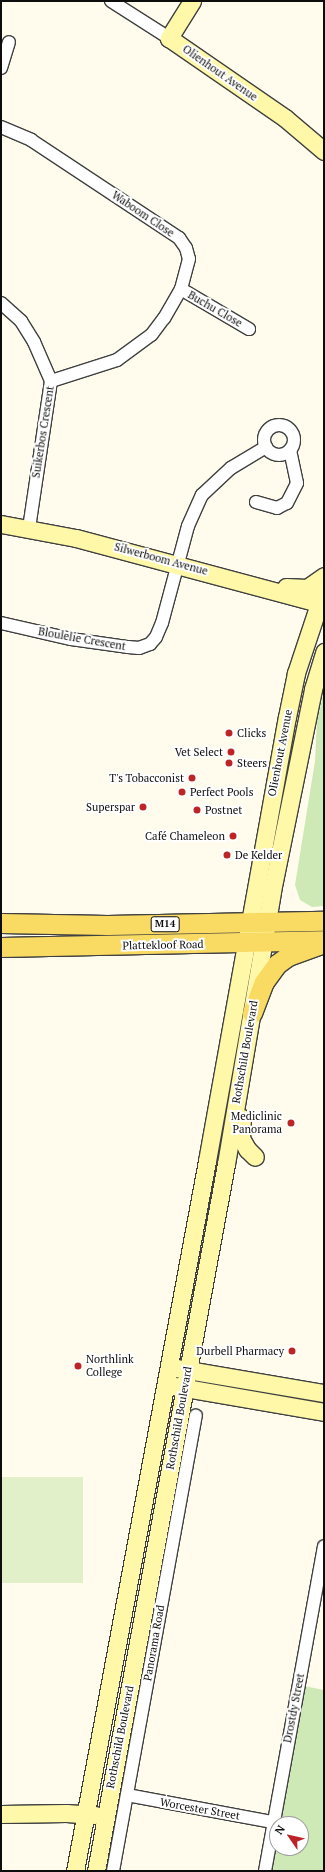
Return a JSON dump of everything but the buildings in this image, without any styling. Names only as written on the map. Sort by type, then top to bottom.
[{"type":"main road","name":"Plattekloof Road","points":[[1,923],[107,925],[258,921],[324,921]]},
{"type":"main road","name":"Plattekloof Road","points":[[1,947],[324,942]]},
{"type":"main road","points":[[252,1013],[264,982],[277,964],[288,956],[324,942]]},
{"type":"street","name":"Olienhout Avenue","points":[[112,1],[286,118],[324,151]]},
{"type":"street","points":[[169,38],[192,1]]},
{"type":"street","points":[[1,68],[9,42]]},
{"type":"street","name":"Waboom Close","points":[[1,127],[31,140],[179,238],[186,248],[189,259],[181,289],[164,318],[134,349],[117,360],[51,381]]},
{"type":"street","name":"Buchu Close","points":[[181,289],[249,329]]},
{"type":"street","name":"Suikerbos Crescent","points":[[1,303],[21,321],[34,342],[51,381],[29,528]]},
{"type":"street","points":[[256,502],[277,508],[286,503],[297,483],[290,450],[293,435],[283,425],[273,426],[266,432],[266,446],[277,455],[290,450]]},
{"type":"street","name":"Bloulelie Crescent","points":[[1,623],[71,639],[139,648],[150,644],[156,637],[188,526],[202,495],[231,468],[266,446]]},
{"type":"street","name":"Silwerboom Avenue","points":[[1,524],[29,528],[323,601]]},
{"type":"street","points":[[270,588],[307,588],[324,576]]},
{"type":"street","points":[[270,588],[296,606],[304,620],[307,636]]},
{"type":"street","name":"Olienhout Avenue","points":[[258,921],[287,717],[307,636],[323,601]]},
{"type":"street","name":"Olienhout Avenue","points":[[258,921],[312,690],[324,652]]},
{"type":"street","points":[[254,942],[258,921]]},
{"type":"street","name":"Rothschild Boulevard","points":[[96,1871],[252,1013],[254,942]]},
{"type":"street","name":"Rothschild Boulevard","points":[[74,1871],[164,1384],[254,942]]},
{"type":"street","points":[[244,1058],[247,1083],[241,1138],[247,1149],[256,1157]]},
{"type":"street","points":[[168,1367],[324,1393]]},
{"type":"street","points":[[164,1384],[324,1412]]},
{"type":"street","name":"Panorama Road","points":[[113,1871],[196,1415]]},
{"type":"street","name":"Drostdy Street","points":[[273,1816],[324,1546]]},
{"type":"street","name":"Worcester Street","points":[[127,1795],[269,1821]]},
{"type":"street","points":[[1,1814],[84,1814],[105,1816]]},
{"type":"street","name":"Drostdy Street","points":[[265,1871],[269,1843]]},
{"type":"green space","points":[[324,691],[324,906],[312,907],[300,900],[295,885],[315,761],[317,721]]},
{"type":"green space","points":[[1,1477],[83,1477],[83,1583],[1,1583]]},
{"type":"green space","points":[[304,1686],[324,1690],[324,1871],[270,1871],[273,1856],[309,1856],[309,1816],[280,1816]]},
{"type":"place","name":"Clicks","points":[[229,733]]},
{"type":"place","name":"Vet Select","points":[[231,752]]},
{"type":"place","name":"Steers","points":[[229,763]]},
{"type":"place","name":"T's Tobacconist","points":[[192,778]]},
{"type":"place","name":"Perfect Pools","points":[[182,792]]},
{"type":"place","name":"Superspar","points":[[143,807]]},
{"type":"place","name":"Postnet","points":[[197,810]]},
{"type":"place","name":"Café Chameleon","points":[[233,836]]},
{"type":"place","name":"De Kelder","points":[[227,855]]},
{"type":"place","name":"Mediclinic Panorama","points":[[291,1123]]},
{"type":"place","name":"Durbell Pharmacy","points":[[292,1351]]},
{"type":"place","name":"Northlink College","points":[[78,1366]]}]
